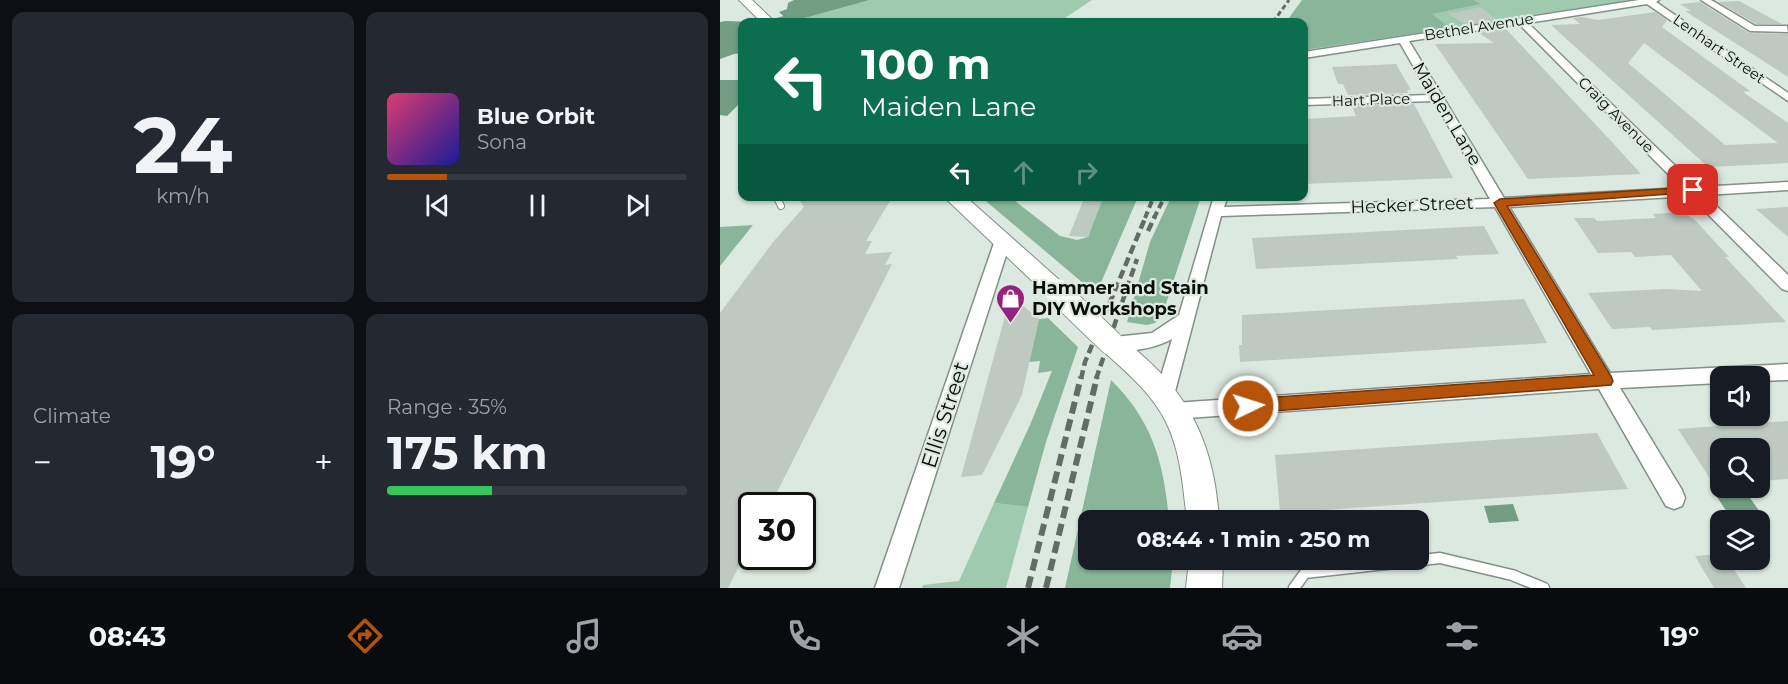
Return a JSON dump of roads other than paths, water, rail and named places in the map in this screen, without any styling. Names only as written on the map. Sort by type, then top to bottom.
[{"type":"street","points":[[1705,0],[1753,29],[1787,29]]},
{"type":"street","name":"Bethel Avenue","points":[[1308,54],[1652,1]]},
{"type":"street","name":"Lenhart Street","points":[[1652,1],[1786,95]]},
{"type":"street","points":[[748,3],[764,18]]},
{"type":"street","name":"Craig Avenue","points":[[1521,21],[1788,285]]},
{"type":"street","name":"Maiden Lane","points":[[1403,40],[1674,498]]},
{"type":"street","name":"Hart Place","points":[[1308,102],[1437,98]]},
{"type":"street","name":"Hecker Street","points":[[1215,212],[1500,203],[1788,186]]},
{"type":"street","points":[[958,201],[1141,371],[1170,404],[1180,420],[1192,454],[1201,510]]},
{"type":"street","points":[[1170,404],[1186,317],[1219,201]]},
{"type":"street","name":"Ellis Street","points":[[887,588],[1002,243]]},
{"type":"street","points":[[1111,343],[1147,342],[1160,339],[1170,333],[1186,317]]},
{"type":"street","points":[[1170,404],[1788,372]]},
{"type":"street","points":[[1204,588],[1205,570]]},
{"type":"lane","points":[[778,201],[781,206]]},
{"type":"lane","points":[[1294,588],[1305,573],[1440,558],[1512,575],[1544,588]]},
{"type":"waterway","points":[[784,18],[792,16]]},
{"type":"railway","points":[[1276,18],[1289,0]]},
{"type":"railway","points":[[1145,218],[1152,201]]},
{"type":"railway","points":[[1155,216],[1162,201]]},
{"type":"railway","points":[[1081,379],[1085,362],[1146,216]]},
{"type":"railway","points":[[1148,231],[1155,216]]},
{"type":"railway","points":[[1096,379],[1137,259]]},
{"type":"railway","points":[[1028,588],[1081,377]]},
{"type":"railway","points":[[1046,588],[1097,377]]},
{"type":"place","name":"Hammer and Stain DIY Workshops","points":[[1011,324]]}]
